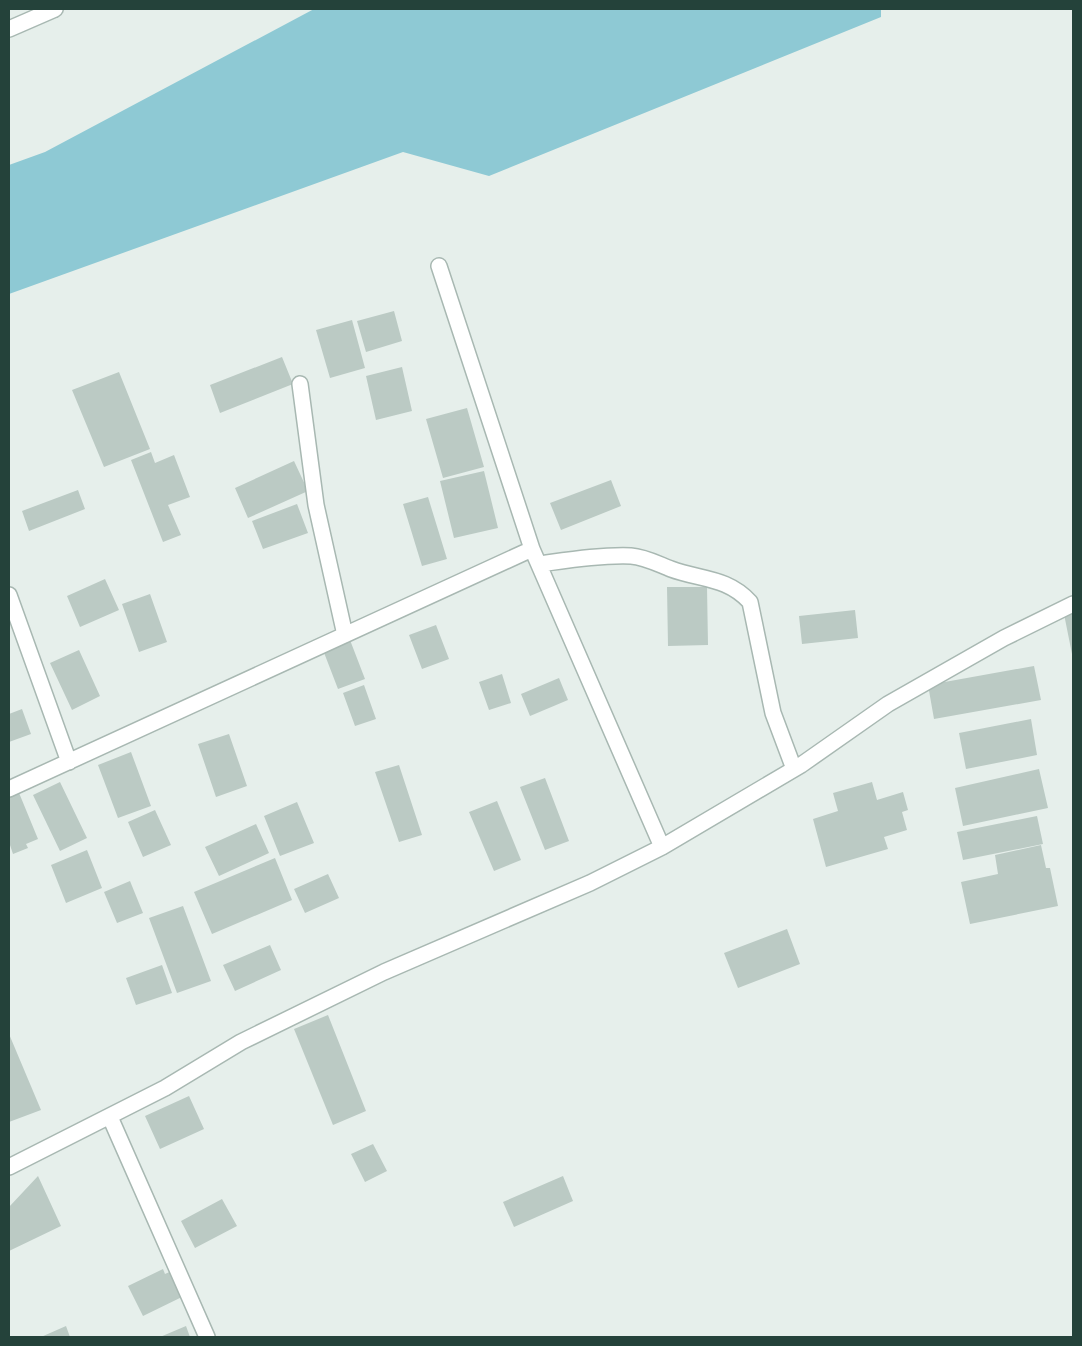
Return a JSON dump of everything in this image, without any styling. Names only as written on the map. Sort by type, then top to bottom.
[{"type":"street","points":[[9,29],[54,9]]},
{"type":"street","points":[[439,266],[532,549],[662,846]]},
{"type":"street","points":[[300,384],[316,506],[345,635]]},
{"type":"street","points":[[9,789],[532,549]]},
{"type":"street","points":[[539,564],[598,557],[632,556],[653,561],[672,569],[706,577],[734,587],[742,593],[750,602],[773,713],[794,769]]},
{"type":"street","points":[[9,595],[69,762]]},
{"type":"street","points":[[9,1167],[165,1088],[241,1042],[384,972],[590,883],[662,846],[794,769],[888,704],[1004,638],[1073,604]]},
{"type":"street","points":[[110,1117],[207,1337]]},
{"type":"water","points":[[314,9],[881,9],[881,17],[489,176],[403,152],[9,294],[9,165],[45,152]]},
{"type":"building","points":[[394,311],[402,341],[366,352],[357,321]]},
{"type":"building","points":[[352,320],[365,368],[330,378],[316,330]]},
{"type":"building","points":[[282,357],[293,384],[220,413],[210,385]]},
{"type":"building","points":[[402,367],[412,411],[376,420],[366,376]]},
{"type":"building","points":[[119,372],[150,449],[104,467],[72,390]]},
{"type":"building","points":[[467,408],[484,467],[443,478],[426,419]]},
{"type":"building","points":[[151,452],[155,463],[174,455],[190,497],[168,505],[181,535],[163,542],[131,460]]},
{"type":"building","points":[[294,461],[308,491],[248,518],[235,488]]},
{"type":"building","points":[[484,471],[498,528],[454,538],[440,481]]},
{"type":"building","points":[[611,480],[621,506],[561,530],[550,503]]},
{"type":"building","points":[[78,490],[85,509],[29,531],[22,511]]},
{"type":"building","points":[[428,497],[447,559],[422,566],[403,504]]},
{"type":"building","points":[[297,504],[308,533],[263,549],[252,521]]},
{"type":"building","points":[[105,579],[119,610],[80,627],[67,596]]},
{"type":"building","points":[[667,587],[707,587],[708,645],[668,646]]},
{"type":"building","points":[[150,594],[167,642],[139,652],[122,604]]},
{"type":"building","points":[[855,610],[858,638],[802,644],[799,616]]},
{"type":"building","points":[[1073,612],[1073,654],[1072,654],[1064,614]]},
{"type":"building","points":[[436,625],[449,659],[422,669],[409,635]]},
{"type":"building","points":[[350,640],[365,679],[338,689],[323,650]]},
{"type":"building","points":[[79,650],[100,696],[72,710],[50,663]]},
{"type":"building","points":[[1034,666],[1041,700],[934,719],[928,685]]},
{"type":"building","points":[[502,674],[511,703],[489,710],[479,682]]},
{"type":"building","points":[[559,678],[568,700],[530,716],[521,694]]},
{"type":"building","points":[[364,685],[376,719],[355,726],[343,693]]},
{"type":"building","points":[[22,709],[31,734],[9,742],[9,714]]},
{"type":"building","points":[[1031,719],[1037,755],[966,769],[959,733]]},
{"type":"building","points":[[229,734],[247,786],[216,797],[198,744]]},
{"type":"building","points":[[131,752],[151,806],[118,818],[98,765]]},
{"type":"building","points":[[399,765],[422,835],[399,842],[375,772]]},
{"type":"building","points":[[1039,769],[1048,808],[963,826],[955,788]]},
{"type":"building","points":[[545,778],[569,841],[545,850],[520,787]]},
{"type":"building","points":[[60,782],[87,838],[60,851],[33,795]]},
{"type":"building","points":[[872,782],[877,800],[903,792],[908,810],[902,812],[907,830],[884,837],[888,849],[826,867],[813,819],[838,811],[833,793]]},
{"type":"building","points":[[17,788],[38,839],[26,844],[28,848],[13,854],[9,842],[9,791]]},
{"type":"building","points":[[497,801],[521,860],[494,871],[469,812]]},
{"type":"building","points":[[297,802],[314,843],[280,856],[264,816]]},
{"type":"building","points":[[155,810],[171,845],[143,857],[128,822]]},
{"type":"building","points":[[1037,816],[1043,844],[963,860],[957,832]]},
{"type":"building","points":[[256,824],[269,853],[219,876],[205,847]]},
{"type":"building","points":[[1041,845],[1046,868],[1050,868],[1058,906],[970,924],[961,882],[998,874],[995,855]]},
{"type":"building","points":[[87,850],[102,888],[66,903],[51,865]]},
{"type":"building","points":[[275,858],[292,900],[212,934],[194,892]]},
{"type":"building","points":[[328,874],[339,898],[305,913],[294,889]]},
{"type":"building","points":[[130,881],[143,913],[117,923],[104,892]]},
{"type":"building","points":[[183,906],[211,981],[177,993],[149,918]]},
{"type":"building","points":[[787,929],[800,964],[738,988],[724,953]]},
{"type":"building","points":[[270,945],[281,970],[235,991],[223,965]]},
{"type":"building","points":[[162,965],[172,993],[136,1005],[126,978]]},
{"type":"building","points":[[328,1015],[366,1111],[333,1125],[294,1029]]},
{"type":"building","points":[[9,1034],[41,1110],[9,1122]]},
{"type":"building","points":[[189,1096],[204,1129],[160,1149],[145,1116]]},
{"type":"building","points":[[373,1144],[387,1171],[365,1182],[351,1154]]},
{"type":"building","points":[[38,1176],[61,1226],[9,1251],[9,1207]]},
{"type":"building","points":[[563,1176],[573,1201],[514,1227],[503,1202]]},
{"type":"building","points":[[222,1199],[237,1226],[195,1248],[181,1221]]},
{"type":"building","points":[[163,1269],[165,1274],[174,1270],[186,1295],[143,1316],[128,1286]]},
{"type":"building","points":[[66,1326],[70,1337],[41,1337]]},
{"type":"building","points":[[186,1326],[190,1337],[160,1337]]}]
